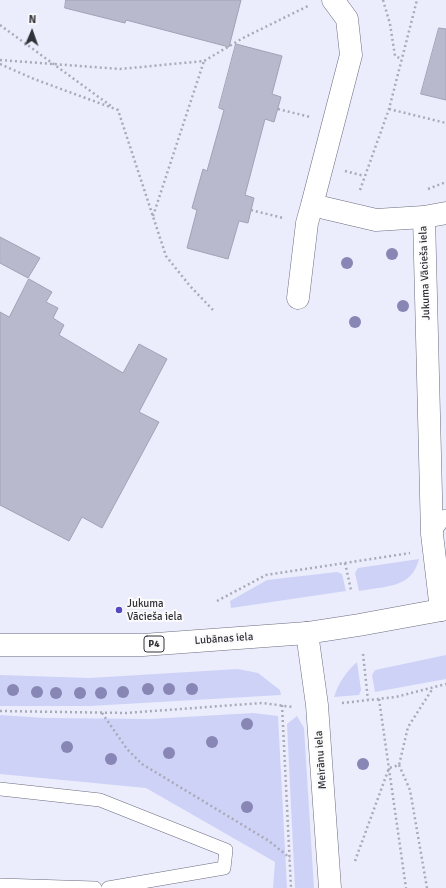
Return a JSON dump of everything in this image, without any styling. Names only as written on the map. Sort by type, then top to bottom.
[{"type":"street","points":[[298,298],[310,214],[352,55],[347,18],[324,1]]},
{"type":"street","points":[[424,217],[446,212]]},
{"type":"street","name":"Jukuma Vācieša iela","points":[[310,214],[376,220],[424,217],[433,542],[443,609]]},
{"type":"street","name":"Lubānas iela","points":[[0,645],[143,645],[307,633],[443,609]]},
{"type":"street","name":"Meirānu iela","points":[[307,633],[317,705],[330,888]]},
{"type":"lane","points":[[433,542],[446,516]]},
{"type":"lane","points":[[0,788],[100,800],[226,850],[224,868],[108,888]]},
{"type":"lane","points":[[0,885],[95,888]]},
{"type":"path","points":[[383,0],[390,24],[395,56],[402,59]]},
{"type":"path","points":[[362,196],[359,191],[389,109],[417,0]]},
{"type":"path","points":[[0,60],[51,62],[120,69],[204,62],[243,38],[324,1]]},
{"type":"path","points":[[0,25],[114,109],[118,110],[166,256],[190,286],[213,310]]},
{"type":"path","points":[[153,217],[204,62]]},
{"type":"path","points":[[0,64],[34,79],[114,109]]},
{"type":"path","points":[[278,109],[334,122]]},
{"type":"path","points":[[389,109],[446,123]]},
{"type":"path","points":[[427,190],[446,182]]},
{"type":"path","points":[[251,210],[310,214]]},
{"type":"path","points":[[217,601],[266,575],[345,563],[433,542]]},
{"type":"path","points":[[345,563],[351,590]]},
{"type":"path","points":[[363,654],[368,700]]},
{"type":"path","points":[[336,704],[396,697],[446,684]]},
{"type":"path","points":[[427,888],[410,790],[399,765],[408,727],[433,688]]},
{"type":"path","points":[[379,699],[406,888]]},
{"type":"path","points":[[0,711],[102,713],[262,703],[293,707]]},
{"type":"path","points":[[282,706],[291,888]]},
{"type":"path","points":[[102,713],[127,749],[142,764],[269,841],[290,858]]},
{"type":"path","points":[[389,768],[399,765]]},
{"type":"path","points":[[353,867],[389,768]]},
{"type":"shaded area","points":[[419,559],[415,569],[404,581],[387,587],[359,591],[355,573],[358,568]]},
{"type":"shaded area","points":[[337,572],[342,574],[346,591],[231,608],[230,601],[267,580]]},
{"type":"shaded area","points":[[446,655],[446,679],[375,692],[372,675],[375,670]]},
{"type":"shaded area","points":[[357,662],[361,690],[359,695],[334,697],[343,678]]},
{"type":"shaded area","points":[[238,669],[258,673],[280,690],[281,695],[90,706],[0,706],[0,675],[89,678]]},
{"type":"shaded area","points":[[253,713],[278,716],[287,888],[273,888],[275,862],[146,788],[0,774],[0,715],[45,718],[150,719]]},
{"type":"shaded area","points":[[297,716],[304,728],[314,888],[295,888],[287,724]]},
{"type":"building","points":[[66,0],[241,0],[229,47],[126,20],[125,23],[65,8]]},
{"type":"building","points":[[439,28],[446,29],[446,100],[421,94]]},
{"type":"building","points":[[236,44],[282,56],[272,94],[281,97],[274,122],[265,119],[245,195],[254,198],[248,223],[239,221],[228,259],[187,248],[197,210],[192,208],[203,169],[207,171],[224,110],[219,108]]},
{"type":"building","points":[[0,237],[40,258],[28,278],[0,263]]},
{"type":"building","points":[[29,279],[52,292],[46,302],[58,308],[53,318],[64,325],[59,335],[123,373],[139,344],[167,359],[139,412],[159,422],[102,528],[82,517],[69,541],[0,505],[0,312],[9,317]]},
{"type":"place","name":"Jukuma Vācieša iela","points":[[119,610]]}]
